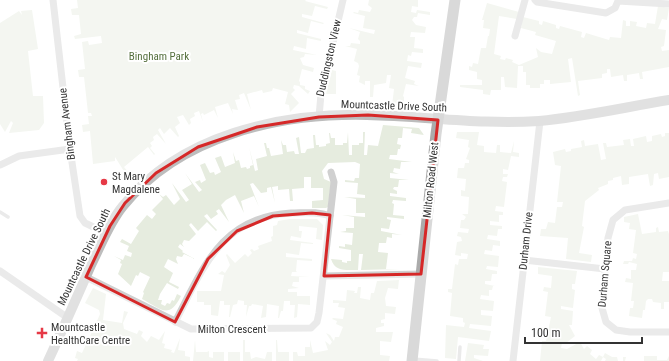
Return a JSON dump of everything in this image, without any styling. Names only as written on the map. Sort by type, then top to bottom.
[{"type":"main road","name":"Milton Road West","points":[[412,360],[438,120],[455,0]]},
{"type":"street","name":"Bingham Avenue","points":[[53,0],[70,149],[80,216],[85,224],[106,233]]},
{"type":"street","name":"Duddingston View","points":[[319,117],[321,94],[343,0]]},
{"type":"street","points":[[515,36],[525,0]]},
{"type":"street","points":[[537,1],[606,13],[615,8],[619,1],[669,4]]},
{"type":"street","name":"Mountcastle Drive South","points":[[48,361],[106,233],[121,208],[147,180],[165,166],[185,153],[211,141],[257,127],[319,117],[368,115],[438,120],[540,121],[669,100]]},
{"type":"street","name":"Durham Drive","points":[[513,361],[540,121]]},
{"type":"street","points":[[0,165],[19,156],[70,149]]},
{"type":"street","name":"Milton Crescent","points":[[86,277],[186,328],[311,328],[319,319],[334,182],[331,172]]},
{"type":"street","name":"Durham Square","points":[[669,203],[625,210],[617,215],[609,230],[602,308],[603,317],[609,325],[620,331],[669,332]]},
{"type":"street","points":[[175,322],[208,259],[237,231],[256,221],[279,215],[312,213],[330,216]]},
{"type":"street","points":[[524,260],[605,268]]},
{"type":"street","points":[[0,271],[68,318]]},
{"type":"street","points":[[324,276],[421,274]]},
{"type":"lane","points":[[0,212],[8,217]]},
{"type":"lane","points":[[459,361],[460,347]]},
{"type":"lane","points":[[412,360],[436,361]]},
{"type":"highlighted area","points":[[368,115],[438,120],[421,274],[324,276],[330,215],[312,213],[273,216],[237,231],[208,259],[175,322],[86,277],[110,226],[125,203],[156,173],[198,147],[257,127],[319,117]]},
{"type":"green space","name":"Bingham Park","points":[[77,0],[306,0],[305,1],[328,7],[327,9],[315,6],[312,16],[302,14],[302,17],[324,23],[311,21],[308,33],[297,30],[297,33],[321,39],[321,41],[307,38],[306,49],[294,46],[293,50],[317,55],[305,54],[304,57],[300,58],[303,65],[314,68],[313,72],[302,69],[299,81],[300,85],[305,86],[305,89],[310,91],[308,94],[299,86],[294,85],[293,88],[295,90],[291,94],[299,103],[290,112],[289,105],[285,104],[288,92],[273,88],[272,91],[263,93],[262,90],[247,94],[251,110],[244,93],[239,95],[240,99],[235,100],[238,110],[232,109],[233,114],[228,103],[215,107],[218,118],[214,110],[204,115],[203,113],[201,114],[203,122],[199,111],[194,113],[195,116],[190,119],[191,123],[189,125],[183,115],[177,117],[180,123],[175,127],[179,136],[178,137],[170,128],[164,134],[160,128],[158,130],[166,144],[157,134],[153,137],[154,140],[150,143],[152,146],[150,148],[155,154],[154,155],[148,147],[124,167],[130,174],[127,176],[115,157],[115,161],[93,164],[90,131],[83,132],[82,125],[89,124],[88,116],[92,116],[91,113],[88,113],[84,77],[79,77],[78,70],[85,69],[82,42],[88,41],[89,45],[102,43],[101,36],[75,39],[74,36],[81,34],[79,15],[72,15],[71,9],[78,8]]},
{"type":"green space","points":[[369,0],[418,0],[418,7],[412,6],[411,12],[416,13],[417,10],[430,12],[430,15],[418,13],[417,17],[414,17],[412,20],[416,25],[426,27],[425,33],[411,32],[410,37],[415,37],[414,48],[423,49],[423,53],[412,52],[411,56],[408,55],[407,61],[422,63],[421,68],[408,66],[405,78],[415,81],[414,84],[419,86],[406,84],[403,96],[404,105],[417,107],[416,109],[392,106],[394,89],[389,88],[391,75],[387,75],[386,83],[374,85],[373,97],[370,97],[370,81],[365,81],[365,85],[359,82],[360,76],[357,75],[359,66],[358,63],[354,61],[357,49],[345,46],[350,46],[351,43],[360,44],[358,39],[360,32],[349,28],[374,34],[375,30],[363,28],[365,16],[353,13],[358,13],[359,10],[370,12],[372,8],[368,5]]},
{"type":"green space","points":[[487,3],[519,12],[517,19],[499,16],[494,54],[501,56],[500,59],[505,60],[506,58],[513,60],[512,62],[519,65],[538,57],[536,48],[541,52],[552,54],[556,41],[535,35],[536,32],[521,28],[523,17],[539,21],[539,24],[542,25],[543,21],[556,25],[556,28],[559,29],[560,26],[582,32],[581,37],[584,38],[586,33],[609,40],[610,37],[621,38],[623,20],[626,21],[626,26],[630,26],[630,21],[637,22],[636,26],[646,28],[647,23],[655,24],[658,6],[669,8],[667,20],[662,19],[658,29],[666,30],[664,46],[661,47],[662,51],[669,50],[669,67],[642,72],[643,79],[640,79],[639,73],[627,75],[627,81],[624,81],[623,75],[611,77],[610,69],[607,69],[607,73],[602,74],[602,78],[578,81],[580,95],[578,96],[572,58],[568,59],[571,82],[550,84],[550,80],[544,80],[544,84],[540,84],[540,88],[530,88],[530,85],[526,85],[526,72],[523,72],[523,66],[518,66],[517,88],[505,87],[504,77],[501,77],[501,90],[491,90],[490,95],[483,94],[483,90],[460,87],[460,85],[482,85],[482,80],[477,79],[477,72],[469,70],[469,66],[472,67],[473,63],[478,64],[481,48],[486,48],[490,29],[483,28],[484,20],[482,20]]},
{"type":"green space","points":[[32,10],[38,49],[28,51],[33,96],[43,96],[44,123],[39,130],[9,133],[13,123],[11,121],[5,132],[0,124],[0,23],[19,11],[22,15],[21,11]]},
{"type":"green space","points":[[332,70],[336,71],[336,94],[326,94]]},
{"type":"green space","points":[[383,125],[419,128],[424,135],[411,133],[412,129],[403,128],[402,138],[398,138],[397,144],[401,145],[400,149],[398,149],[397,155],[390,155],[389,159],[412,162],[401,162],[400,169],[394,168],[393,172],[399,174],[390,173],[390,178],[409,180],[399,180],[398,187],[394,187],[393,189],[397,191],[397,194],[390,193],[390,196],[406,198],[406,201],[393,200],[392,203],[394,204],[393,215],[404,216],[404,219],[387,217],[387,219],[391,220],[389,229],[381,228],[381,231],[402,235],[392,234],[392,238],[387,237],[386,243],[379,243],[378,252],[388,253],[386,269],[400,269],[361,270],[363,254],[359,254],[358,270],[345,270],[338,268],[331,259],[342,260],[342,262],[347,263],[347,261],[351,261],[351,250],[339,248],[339,246],[345,247],[345,244],[352,245],[353,233],[340,232],[346,231],[346,228],[354,228],[354,217],[342,215],[365,217],[365,213],[356,213],[356,199],[344,197],[365,198],[365,195],[357,194],[358,183],[345,182],[345,180],[354,181],[355,178],[359,178],[360,164],[355,162],[328,163],[322,171],[324,179],[331,182],[328,207],[326,208],[312,208],[312,201],[323,200],[323,188],[311,188],[311,177],[304,177],[304,188],[292,189],[293,201],[290,201],[289,189],[278,190],[278,186],[272,187],[275,203],[271,187],[267,188],[267,192],[261,193],[253,183],[250,184],[259,207],[254,196],[241,201],[244,213],[235,195],[221,205],[229,222],[219,209],[216,211],[218,214],[211,219],[207,214],[204,216],[217,230],[216,231],[207,222],[198,231],[191,223],[189,225],[196,234],[189,241],[184,240],[182,244],[184,247],[180,244],[178,247],[183,251],[182,252],[195,259],[184,254],[182,257],[177,256],[176,259],[178,264],[168,259],[164,267],[173,273],[169,282],[179,287],[178,289],[167,283],[158,300],[162,300],[161,304],[165,306],[167,303],[170,304],[172,300],[174,301],[177,294],[181,296],[173,308],[168,310],[160,309],[142,299],[143,292],[150,277],[140,272],[138,276],[136,275],[131,286],[118,274],[122,264],[120,263],[121,260],[114,256],[123,260],[125,255],[131,257],[132,253],[127,251],[129,246],[120,242],[122,239],[131,244],[139,231],[136,228],[147,215],[152,219],[156,214],[152,210],[163,199],[159,194],[163,197],[166,195],[174,205],[180,199],[172,183],[186,202],[189,200],[182,190],[192,184],[185,173],[199,192],[202,190],[195,182],[200,180],[201,183],[206,180],[200,165],[205,163],[210,173],[214,172],[215,175],[221,172],[215,158],[221,156],[225,167],[235,163],[233,152],[236,161],[239,160],[241,168],[246,167],[247,169],[253,165],[249,147],[255,171],[258,170],[256,159],[267,156],[264,143],[266,143],[267,148],[269,148],[271,156],[283,154],[281,140],[283,145],[286,145],[287,152],[294,151],[295,154],[299,154],[296,138],[299,137],[301,153],[305,153],[307,149],[314,148],[313,135],[315,135],[316,145],[319,145],[319,147],[326,146],[326,144],[330,143],[329,133],[331,138],[335,138],[335,145],[343,145],[343,143],[347,143],[348,132],[349,155],[352,155],[352,145],[359,145],[359,143],[363,143],[363,132],[365,132],[364,155],[367,155],[368,145],[378,146]]},
{"type":"green space","points":[[457,132],[479,132],[477,145],[484,146],[484,152],[496,153],[497,145],[500,145],[500,152],[511,153],[514,141],[513,152],[519,153],[519,157],[511,156],[508,170],[503,169],[503,174],[508,174],[507,177],[503,177],[502,181],[507,182],[504,207],[496,206],[495,211],[503,212],[503,215],[499,215],[499,222],[490,221],[490,225],[502,226],[502,229],[498,229],[497,236],[488,235],[487,239],[500,241],[500,246],[493,245],[492,251],[485,250],[484,254],[499,256],[498,267],[487,266],[486,269],[497,271],[497,274],[492,274],[491,281],[485,281],[485,284],[495,286],[493,286],[492,290],[489,290],[489,296],[481,295],[480,299],[494,301],[493,311],[481,310],[481,315],[492,316],[491,326],[470,324],[469,328],[491,331],[489,341],[458,337],[456,359],[445,358],[446,325],[464,327],[465,323],[463,322],[463,318],[450,316],[452,293],[448,292],[448,289],[452,289],[455,264],[458,265],[459,259],[467,259],[468,254],[461,253],[461,256],[455,255],[457,242],[462,241],[461,237],[457,236],[458,232],[468,233],[469,229],[460,228],[461,220],[464,220],[466,217],[462,214],[468,214],[469,197],[461,196],[461,190],[465,191],[466,179],[457,178],[458,168],[464,168],[465,163],[469,163],[469,160],[466,159],[470,148],[468,147],[469,140],[456,138]]},
{"type":"green space","points":[[665,133],[669,133],[669,177],[659,179],[658,173],[654,174],[653,185],[650,186],[648,174],[629,177],[629,184],[622,185],[621,176],[613,178],[613,180],[608,181],[608,184],[598,188],[599,190],[585,201],[582,226],[584,227],[579,253],[592,255],[591,262],[566,259],[568,238],[540,236],[541,229],[546,229],[548,222],[555,223],[557,207],[562,207],[563,202],[557,202],[561,166],[555,165],[553,152],[565,149],[566,152],[571,151],[571,149],[582,147],[581,141],[584,140],[585,146],[598,144],[601,160],[606,159],[603,143],[606,143],[607,147],[624,145],[623,140],[630,139],[631,146],[634,146],[633,139],[646,136],[647,142],[652,141],[652,136],[661,134],[662,137],[665,136]]},
{"type":"green space","points":[[638,214],[642,234],[656,232],[656,228],[658,227],[659,232],[668,231],[669,234],[669,272],[663,272],[662,281],[669,281],[669,302],[664,302],[664,309],[661,309],[661,303],[653,302],[652,299],[648,299],[646,301],[645,310],[643,310],[642,318],[629,316],[630,308],[633,308],[634,301],[631,301],[633,283],[625,282],[626,278],[631,279],[631,270],[636,270],[637,264],[629,262],[628,264],[623,264],[624,261],[632,261],[633,258],[636,259],[637,254],[633,253],[636,230],[629,229],[630,223],[624,222],[624,217]]},
{"type":"green space","points":[[290,219],[317,219],[323,225],[322,240],[316,239],[317,228],[299,226],[299,231],[302,231],[301,238],[291,236],[290,240],[313,244],[301,243],[299,255],[286,253],[286,257],[312,259],[312,261],[297,260],[297,272],[292,272],[291,276],[310,277],[299,277],[299,282],[293,282],[292,286],[299,288],[288,289],[288,292],[297,292],[297,296],[310,296],[310,305],[298,304],[297,317],[294,318],[295,305],[290,305],[290,301],[284,301],[283,311],[281,311],[279,318],[279,306],[267,304],[266,317],[261,318],[263,306],[252,304],[249,306],[246,317],[247,305],[244,305],[244,301],[238,300],[237,304],[233,305],[229,317],[230,305],[224,305],[224,301],[220,301],[218,316],[211,315],[211,305],[204,305],[204,302],[197,302],[197,291],[221,291],[224,275],[218,274],[222,271],[225,273],[230,265],[226,255],[227,254],[235,263],[245,254],[248,257],[252,253],[250,250],[252,249],[254,251],[259,249],[258,246],[272,241],[271,237],[273,236],[273,226],[277,225],[278,221]]},
{"type":"green space","points":[[538,267],[577,271],[575,284],[572,284],[572,289],[575,290],[573,308],[561,306],[561,309],[573,311],[572,325],[569,325],[575,336],[566,343],[562,343],[561,348],[567,349],[580,342],[584,349],[587,346],[592,350],[590,354],[596,359],[599,355],[603,357],[601,361],[540,361],[542,341],[546,341],[551,317],[545,316],[548,292],[543,291],[544,287],[551,288],[552,276],[538,274]]},
{"type":"green space","points":[[399,280],[398,289],[388,288],[385,298],[386,306],[396,307],[395,314],[385,313],[385,319],[381,320],[381,323],[384,323],[384,326],[376,328],[376,332],[393,332],[391,342],[380,341],[380,355],[390,356],[389,361],[293,361],[293,352],[297,352],[298,356],[305,356],[305,347],[310,347],[310,340],[313,353],[328,350],[325,341],[330,345],[332,342],[326,333],[330,335],[334,341],[335,337],[339,337],[343,327],[336,324],[337,321],[332,319],[343,319],[345,308],[338,307],[339,303],[333,303],[333,300],[346,301],[347,290],[355,291],[354,293],[357,293],[358,287],[361,287],[360,298],[370,300],[371,293],[374,293],[377,281]]},
{"type":"green space","points":[[93,288],[106,294],[103,320],[122,323],[124,311],[128,312],[123,323],[124,329],[137,334],[139,330],[143,332],[141,336],[147,342],[151,336],[159,340],[165,331],[162,343],[165,344],[164,348],[172,350],[171,352],[174,353],[180,338],[178,350],[185,351],[185,356],[190,357],[190,361],[77,361],[78,359],[75,358],[77,351],[82,353],[92,332],[95,333],[100,323],[97,321],[100,314],[99,310],[85,303]]},
{"type":"green space","points":[[195,340],[196,352],[209,351],[209,357],[213,358],[213,352],[224,352],[224,361],[193,361]]},
{"type":"green space","points":[[243,340],[245,340],[245,352],[250,352],[251,359],[256,357],[265,359],[267,352],[272,352],[272,361],[243,361]]},
{"type":"green space","points":[[276,340],[278,352],[289,352],[289,361],[276,361]]},
{"type":"green space","points":[[468,343],[484,345],[483,349],[489,349],[488,356],[474,355],[474,358],[483,361],[465,361]]},
{"type":"green space","points":[[228,352],[240,352],[240,361],[228,361]]},
{"type":"green space","points":[[605,353],[612,357],[617,357],[618,361],[605,361],[606,359],[603,357]]},
{"type":"green space","points":[[644,356],[657,356],[657,360],[667,360],[669,356],[669,361],[644,361]]},
{"type":"place","name":"St Mary Magdalene","points":[[104,182]]},
{"type":"place","name":"Mountcastle HealthCare Centre","points":[[42,333]]}]
